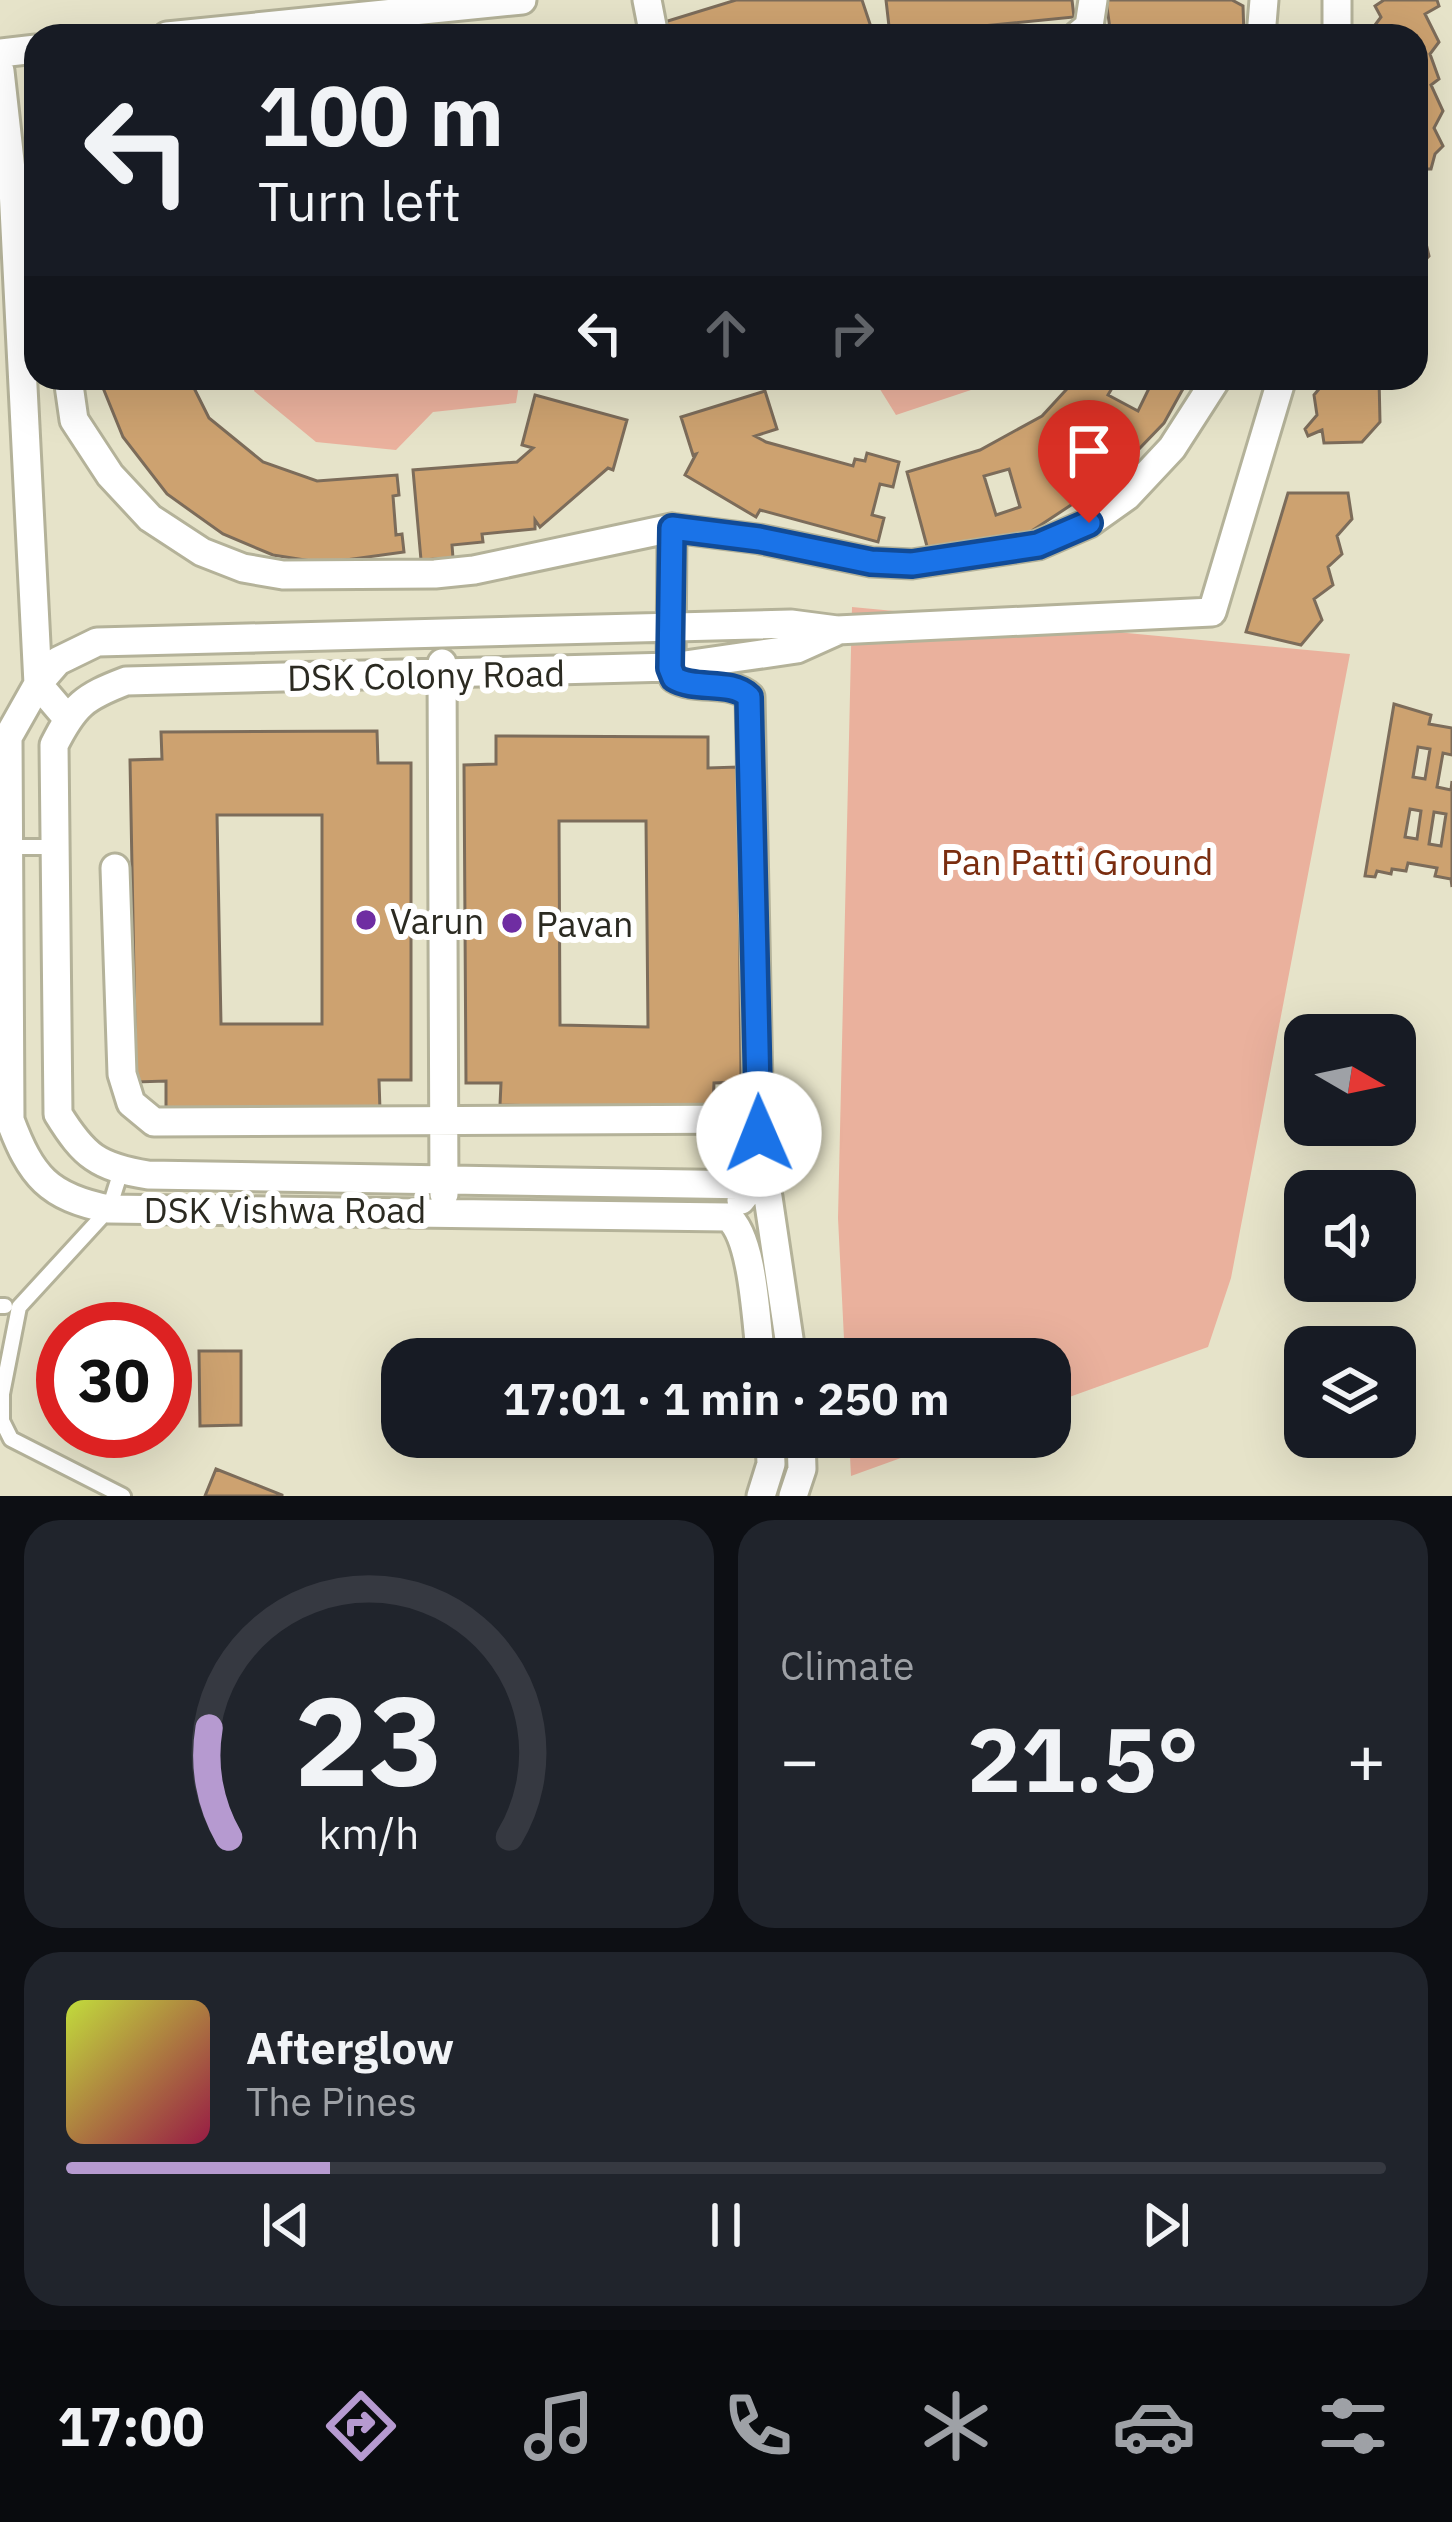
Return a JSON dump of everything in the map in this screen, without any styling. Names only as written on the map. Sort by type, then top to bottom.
[{"type":"street","points":[[281,24],[522,0]]},
{"type":"street","points":[[0,70],[13,188],[38,684],[67,718]]},
{"type":"street","points":[[70,390],[74,420],[110,476],[150,518],[202,552],[243,568],[283,575],[474,570],[672,528],[759,539],[871,562],[912,564],[1038,545],[1089,523],[1127,496],[1172,448],[1209,390]]},
{"type":"street","name":"DSK Colony Road","points":[[38,684],[58,661],[97,642],[791,624],[837,630],[1212,612],[1278,390]]},
{"type":"street","points":[[672,528],[670,668],[676,682],[737,689],[749,697],[758,1119],[753,1185],[728,1217],[744,1242],[758,1338]]},
{"type":"street","name":"DSK Colony Road","points":[[67,718],[86,696],[126,681],[670,668],[797,649],[837,630]]},
{"type":"street","points":[[441,634],[444,1210]]},
{"type":"street","name":"DSK Vishwa Road","points":[[38,684],[8,737],[5,860],[10,1120],[24,1158],[46,1187],[82,1204],[109,1209],[728,1217]]},
{"type":"street","name":"DSK Vishwa Road","points":[[67,718],[54,745],[58,1114],[80,1149],[121,1171],[170,1176],[753,1185]]},
{"type":"street","points":[[115,868],[122,1074],[131,1103],[154,1122],[758,1119]]},
{"type":"street","points":[[753,1185],[768,1197],[789,1338]]},
{"type":"street","points":[[744,1242],[772,1215]]},
{"type":"street","points":[[760,1496],[771,1458]]},
{"type":"street","points":[[793,1496],[802,1458]]},
{"type":"lane","points":[[5,860],[55,848]]},
{"type":"lane","points":[[121,1171],[109,1209],[19,1307],[2,1394],[2,1421],[11,1439],[26,1449],[123,1496]]},
{"type":"green space","points":[[518,390],[516,403],[433,412],[396,450],[316,442],[254,391]]},
{"type":"green space","points":[[880,390],[971,390],[896,415]]},
{"type":"green space","name":"Pan Patti Ground","points":[[852,607],[1350,654],[1231,1278],[1208,1347],[1071,1396],[1071,1338],[844,1338],[838,1218]]},
{"type":"green space","points":[[850,1458],[901,1458],[851,1476]]},
{"type":"building","points":[[736,0],[862,0],[870,24],[658,24]]},
{"type":"building","points":[[886,0],[1072,0],[1074,17],[1002,24],[889,24]]},
{"type":"building","points":[[1106,0],[1232,0],[1243,6],[1244,24],[1109,24]]},
{"type":"building","points":[[1384,0],[1437,0],[1439,6],[1425,14],[1439,42],[1430,54],[1439,79],[1431,85],[1443,111],[1434,128],[1443,146],[1431,169],[1428,24],[1376,24],[1381,17],[1375,6]]},
{"type":"building","points":[[104,390],[195,390],[209,418],[263,462],[317,481],[397,475],[399,495],[393,496],[396,535],[402,534],[404,552],[324,563],[273,555],[223,534],[167,494],[123,437]]},
{"type":"building","points":[[1066,390],[1111,390],[1108,395],[1138,411],[1148,390],[1182,390],[1164,423],[1109,480],[1021,538],[928,550],[907,472],[980,450],[1042,416]],"holes":[[[1076,426],[1103,452],[1083,472],[1057,446]],[[1009,469],[1020,507],[996,515],[984,476]]]},
{"type":"building","points":[[1318,390],[1379,390],[1380,422],[1362,442],[1324,443],[1322,430],[1308,436],[1305,429],[1317,415],[1314,395]]},
{"type":"building","points":[[765,391],[777,429],[755,436],[766,442],[853,466],[855,459],[865,461],[867,453],[899,462],[893,487],[880,484],[872,515],[884,518],[878,542],[760,510],[756,517],[685,475],[696,454],[681,417]]},
{"type":"building","points":[[535,395],[627,420],[613,470],[608,468],[540,527],[535,520],[535,529],[482,534],[483,542],[452,545],[453,558],[421,560],[413,470],[517,462],[533,448],[522,445]]},
{"type":"building","points":[[1288,493],[1348,493],[1352,519],[1337,536],[1342,554],[1328,567],[1333,585],[1314,599],[1322,620],[1301,645],[1246,632]]},
{"type":"building","points":[[1394,704],[1431,715],[1429,724],[1452,728],[1452,755],[1443,753],[1437,787],[1451,790],[1452,781],[1452,887],[1451,879],[1435,876],[1437,868],[1408,863],[1406,871],[1392,869],[1391,874],[1377,871],[1375,877],[1365,876]],"holes":[[[1418,747],[1430,749],[1425,779],[1413,777]],[[1410,809],[1421,811],[1417,839],[1405,837]],[[1434,812],[1446,814],[1441,846],[1429,844]]]},
{"type":"building","name":"Varun","points":[[377,731],[378,763],[411,763],[411,1080],[379,1080],[380,1110],[166,1111],[166,1081],[136,1082],[130,760],[162,759],[161,732]],"holes":[[[217,815],[322,815],[322,1024],[221,1024]]]},
{"type":"building","name":"Pavan","points":[[496,736],[708,737],[708,768],[738,767],[741,1082],[714,1083],[713,1109],[500,1105],[501,1083],[466,1083],[464,765],[496,764]],"holes":[[[559,821],[646,821],[648,1027],[560,1025]]]},
{"type":"building","points":[[199,1351],[241,1351],[241,1425],[200,1426]]},
{"type":"building","points":[[216,1469],[282,1495],[282,1496],[205,1496]]},
{"type":"place","name":"Varun","points":[[366,920]]},
{"type":"place","name":"Pavan","points":[[512,923]]},
{"type":"route","points":[[759,1134],[749,697],[746,691],[674,678],[670,668],[672,528],[759,539],[871,562],[912,564],[1038,545],[1089,523]]}]
